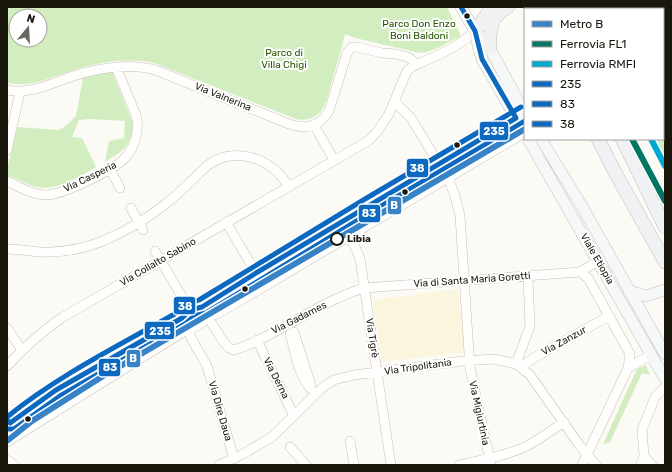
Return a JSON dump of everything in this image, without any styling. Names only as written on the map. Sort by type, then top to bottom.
[{"type":"highway","points":[[475,31],[492,7]]},
{"type":"highway","points":[[490,49],[490,38],[494,19],[499,12],[508,7]]},
{"type":"highway","points":[[598,140],[616,176],[665,262]]},
{"type":"highway","points":[[608,140],[624,173],[665,246]]},
{"type":"highway","points":[[622,140],[665,227]]},
{"type":"main road","points":[[461,7],[475,31],[490,49],[523,114]]},
{"type":"main road","points":[[475,31],[482,59],[523,114]]},
{"type":"main road","name":"Viale Etiopia","points":[[523,114],[524,124]]},
{"type":"main road","name":"Viale Etiopia","points":[[528,140],[665,379]]},
{"type":"main road","name":"Viale Etiopia","points":[[542,140],[583,208],[665,354]]},
{"type":"main road","points":[[629,291],[646,296],[661,292]]},
{"type":"street","points":[[334,160],[314,125],[324,118],[329,111],[350,49],[356,47],[382,53],[390,52],[406,56],[417,64],[458,44],[475,31]]},
{"type":"street","name":"Via Collalto Sabino","points":[[7,366],[22,350],[59,320],[364,143],[381,127],[395,102],[406,73],[417,64]]},
{"type":"street","name":"Via Valnerina","points":[[7,90],[20,92],[41,88],[82,74],[116,67],[132,66],[154,69],[289,124],[301,127],[314,125]]},
{"type":"street","name":"Via Casperia","points":[[7,181],[32,192],[49,194],[62,192],[110,169],[123,160],[134,142],[138,128],[136,116],[116,67]]},
{"type":"street","points":[[7,150],[20,92]]},
{"type":"street","points":[[395,102],[411,118],[439,164]]},
{"type":"street","points":[[7,442],[10,430],[8,423],[56,390],[182,318],[190,310],[202,307],[334,226],[523,114]]},
{"type":"street","points":[[493,132],[500,134],[503,138],[502,146]]},
{"type":"street","points":[[7,442],[188,328],[201,324],[207,317],[215,315],[231,306],[502,146],[524,135]]},
{"type":"street","points":[[7,249],[46,252],[73,250],[141,226],[209,164],[226,156],[245,156],[258,160],[276,170],[289,186]]},
{"type":"street","points":[[110,169],[120,188]]},
{"type":"street","name":"Via Migiurtinia","points":[[448,178],[456,196],[460,216],[470,360],[474,390],[490,461]]},
{"type":"street","points":[[131,208],[141,226]]},
{"type":"street","points":[[572,215],[583,208]]},
{"type":"street","name":"Via Tigrè","points":[[347,219],[347,228],[352,235],[358,254],[391,465]]},
{"type":"street","points":[[226,222],[256,273]]},
{"type":"street","points":[[334,226],[342,228],[352,235]]},
{"type":"street","points":[[155,251],[190,310]]},
{"type":"street","points":[[582,465],[628,368],[629,351],[588,278],[580,272],[598,261]]},
{"type":"street","name":"Via di Santa Maria Goretti","points":[[364,288],[580,272]]},
{"type":"street","points":[[528,277],[530,326],[518,365],[534,379],[596,465]]},
{"type":"street","name":"Via Gadames","points":[[207,317],[227,347],[231,350],[235,350],[290,328],[336,300],[364,288]]},
{"type":"street","points":[[202,307],[207,311],[207,317]]},
{"type":"street","name":"Via Zanzur","points":[[518,365],[532,359],[609,316]]},
{"type":"street","points":[[182,318],[182,324],[188,328]]},
{"type":"street","points":[[7,328],[22,350]]},
{"type":"street","name":"Via Dire Daua","points":[[188,328],[191,338],[206,363],[234,459]]},
{"type":"street","points":[[290,328],[311,389],[304,379],[290,328]]},
{"type":"street","name":"Via Derna","points":[[257,340],[294,416]]},
{"type":"street","points":[[628,368],[652,355]]},
{"type":"street","name":"Via Tripolitania","points":[[219,465],[234,459],[272,437],[323,387],[334,380],[354,375],[470,360],[494,359],[518,365]]},
{"type":"street","points":[[641,465],[644,456],[642,430],[656,397],[665,387]]},
{"type":"street","points":[[459,465],[490,461],[528,445],[564,422]]},
{"type":"street","points":[[350,441],[354,456],[354,465]]},
{"type":"street","points":[[290,447],[306,465]]},
{"type":"street","points":[[644,456],[652,465]]},
{"type":"street","points":[[7,460],[14,465]]},
{"type":"shaded area","points":[[458,289],[465,352],[382,362],[373,300]]},
{"type":"green space","name":"Parco di Villa Chigi","points":[[7,7],[447,7],[461,36],[436,49],[420,53],[355,38],[345,34],[328,97],[324,106],[321,111],[312,118],[303,120],[296,119],[154,63],[145,61],[106,62],[87,66],[35,83],[7,83]]},
{"type":"green space","points":[[665,56],[665,157],[656,140],[664,140]]},
{"type":"green space","points":[[112,72],[133,123],[131,137],[126,147],[122,151],[105,162],[109,141],[124,138],[125,121],[89,119],[79,120],[72,137],[82,138],[96,167],[82,176],[49,188],[33,186],[7,175],[17,127],[59,130],[67,125],[76,116],[83,78]]},
{"type":"green space","points":[[646,365],[650,375],[642,373],[610,442],[603,444],[637,369]]},
{"type":"metro line","name":"B","points":[[7,441],[32,421],[100,378],[524,130]]},
{"type":"rail line","name":"FL1","points":[[633,140],[665,201]]},
{"type":"rail line","name":"RMFI","points":[[652,140],[665,166]]},
{"type":"transit line","name":"235","points":[[7,420],[10,423],[56,390],[182,318],[190,310],[202,307],[256,273],[516,118],[482,59],[475,31],[461,7]]},
{"type":"transit line","name":"38","points":[[7,417],[69,374],[178,312],[187,304],[199,300],[365,199],[521,107]]},
{"type":"transit line","name":"83","points":[[7,429],[14,429],[60,396],[185,324],[194,316],[206,313],[373,211],[524,122]]},
{"type":"place","name":"Libia","points":[[337,239]]},
{"type":"park label","name":"Parco Don Enzo Boni Baldoni","points":[[419,30]]}]
